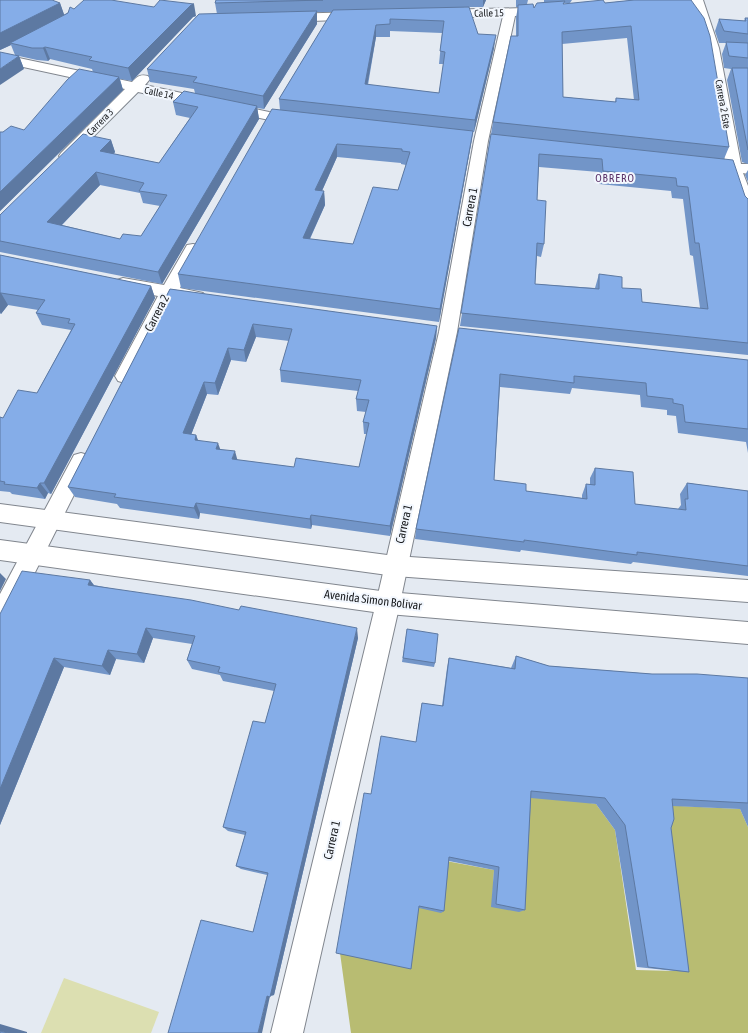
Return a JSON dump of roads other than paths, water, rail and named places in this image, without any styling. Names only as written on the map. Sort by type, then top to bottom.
[{"type":"street","name":"Carrera 2 Este","points":[[697,0],[720,48],[717,73],[741,168],[748,208]]},
{"type":"street","name":"Calle 15","points":[[431,14],[510,13],[534,11]]},
{"type":"street","name":"Carrera 1","points":[[287,1033],[388,603],[448,331],[482,141],[510,13]]},
{"type":"street","points":[[275,18],[368,16]]},
{"type":"street","points":[[317,37],[329,17]]},
{"type":"street","points":[[0,58],[13,50]]},
{"type":"street","name":"Calle 14","points":[[0,58],[269,116],[309,121]]},
{"type":"street","name":"Carrera 3","points":[[56,166],[151,71]]},
{"type":"street","points":[[717,73],[733,74]]},
{"type":"street","points":[[695,164],[741,168]]},
{"type":"street","name":"Carrera 2","points":[[117,392],[168,293],[203,232]]},
{"type":"street","points":[[107,280],[168,293],[214,300]]},
{"type":"street","points":[[0,618],[87,449]]},
{"type":"street","points":[[0,513],[395,566],[748,591]]},
{"type":"street","name":"Avenida Simon Bolivar","points":[[0,550],[388,603],[748,633]]},
{"type":"district","name":"OBRERO","points":[[615,178]]}]
